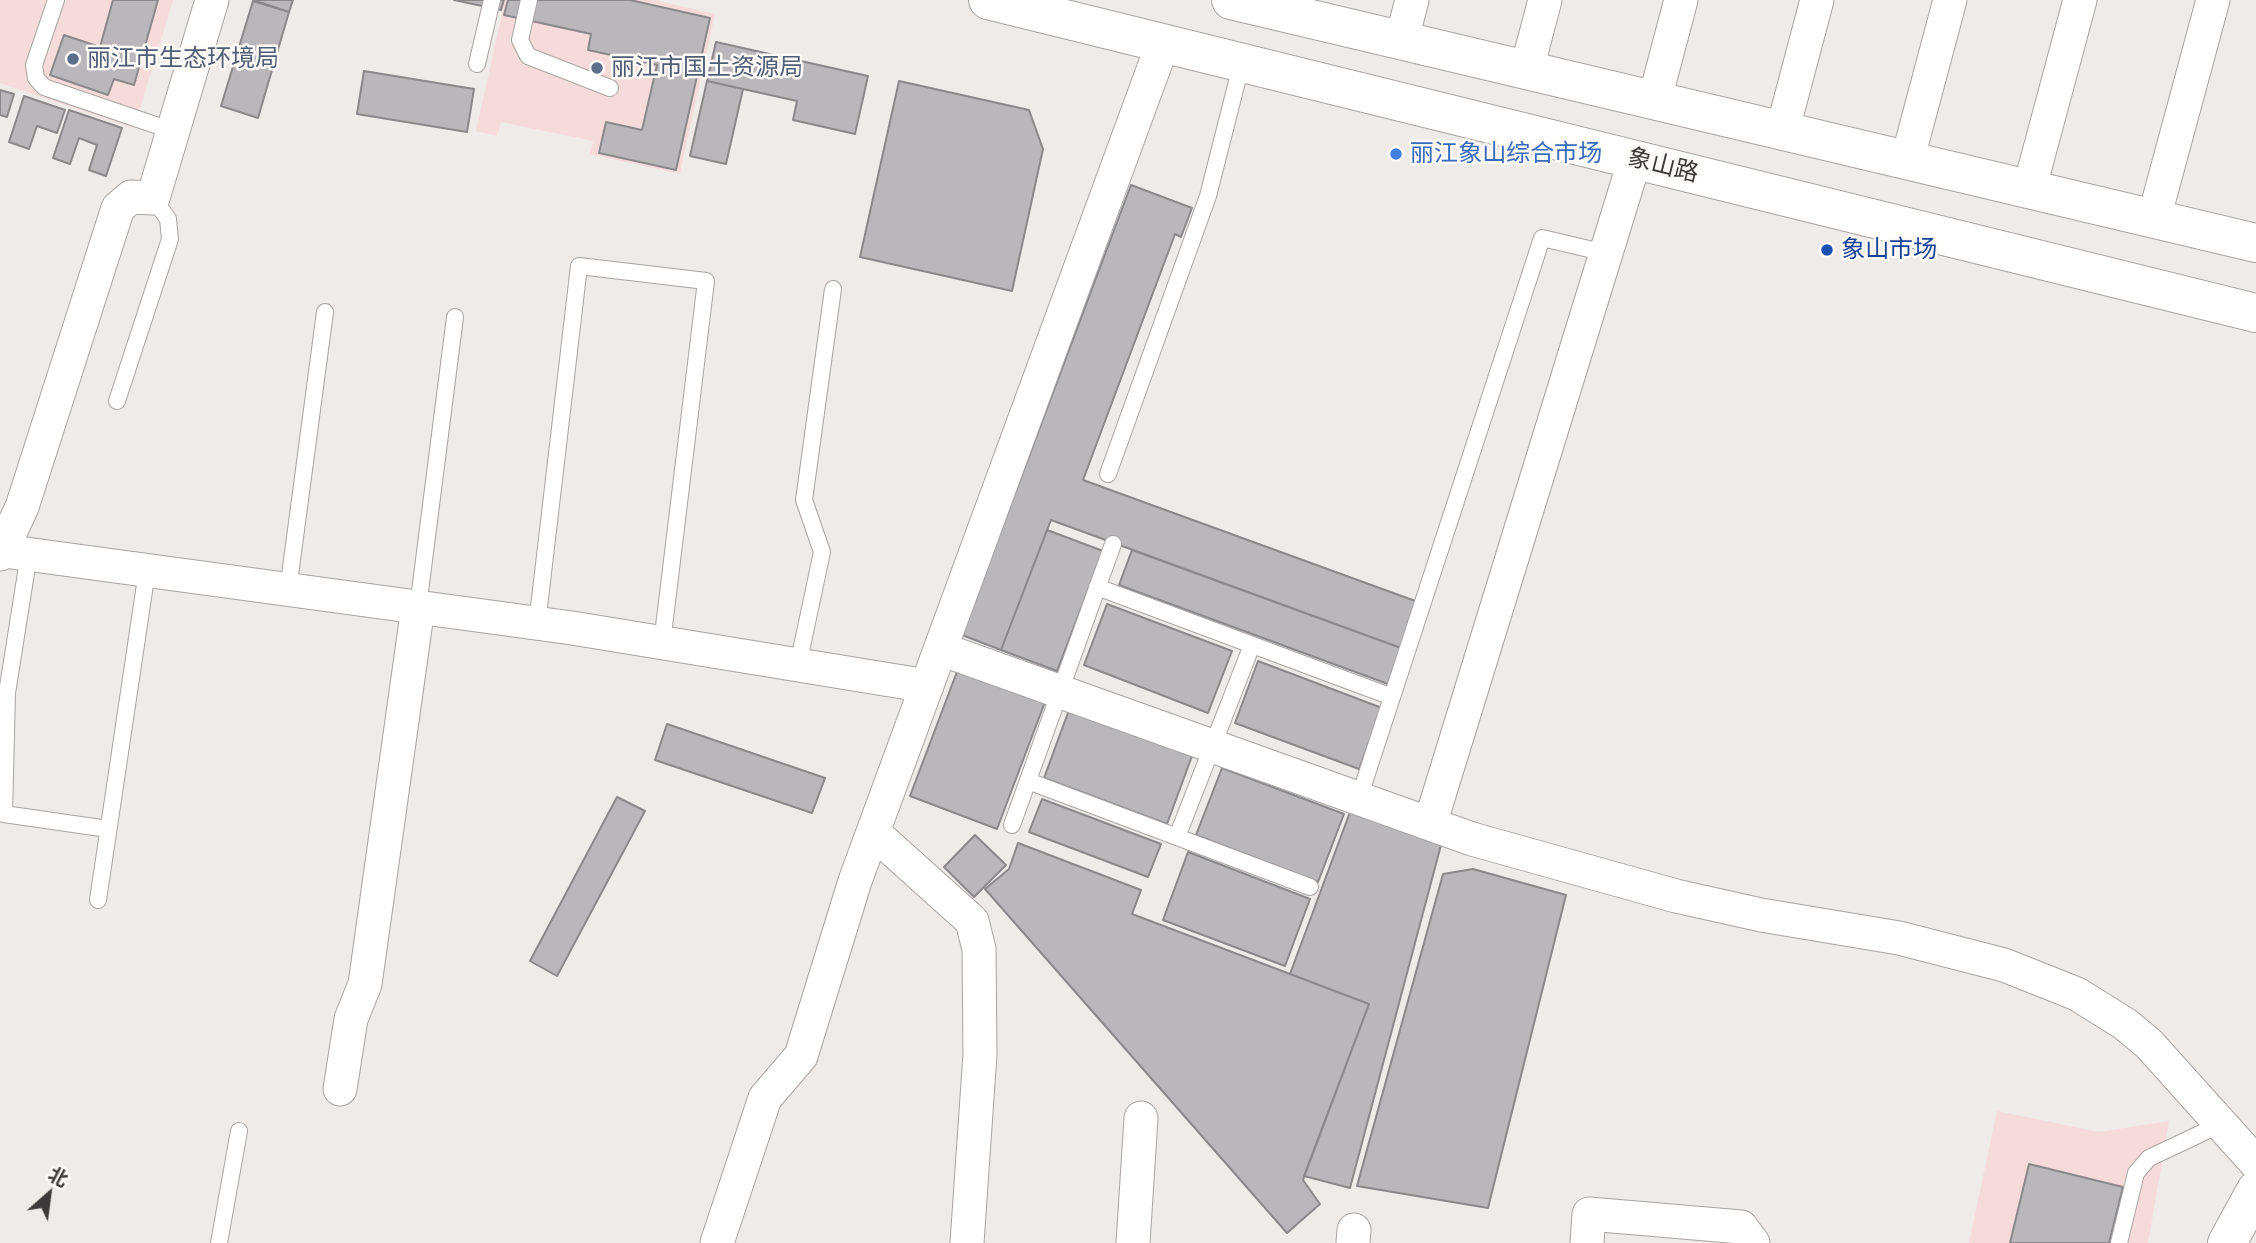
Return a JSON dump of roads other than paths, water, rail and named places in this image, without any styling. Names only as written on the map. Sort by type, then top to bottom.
[{"type":"main road","name":"象山路","points":[[988,0],[2256,313]]},
{"type":"main road","points":[[1231,0],[1275,5],[1401,42],[2256,243]]},
{"type":"main road","points":[[2227,1243],[2256,1190]]},
{"type":"street","points":[[212,0],[153,198],[131,197],[118,208],[22,507],[11,553],[537,624],[927,686]]},
{"type":"street","points":[[1401,42],[1412,0]]},
{"type":"street","points":[[1525,72],[1545,0]]},
{"type":"street","points":[[1654,102],[1681,0]]},
{"type":"street","points":[[1782,132],[1817,0]]},
{"type":"street","points":[[1907,161],[1950,0]]},
{"type":"street","points":[[2029,190],[2080,0]]},
{"type":"street","points":[[2154,218],[2213,0]]},
{"type":"street","points":[[717,1243],[765,1098],[802,1056],[873,832],[1163,43]]},
{"type":"street","points":[[1430,824],[1635,159]]},
{"type":"street","points":[[340,1089],[351,1018],[365,984],[418,607]]},
{"type":"street","points":[[941,649],[1472,839],[1676,896],[1761,915],[1899,938],[2004,965],[2077,994],[2125,1024],[2149,1044],[2256,1163]]},
{"type":"street","points":[[873,832],[972,922],[979,948],[980,1054],[967,1243]]},
{"type":"street","points":[[1132,1243],[1141,1118]]},
{"type":"street","points":[[1587,1243],[1589,1214],[1741,1227],[1753,1243]]},
{"type":"lane","points":[[55,0],[34,65],[36,78],[44,87],[173,131]]},
{"type":"lane","points":[[477,64],[492,0]]},
{"type":"lane","points":[[528,0],[520,40],[528,56],[610,88]]},
{"type":"lane","points":[[1108,474],[1208,196],[1242,62]]},
{"type":"lane","points":[[117,401],[170,239],[168,219],[153,198]]},
{"type":"lane","points":[[1359,798],[1542,237],[1606,253]]},
{"type":"lane","points":[[537,624],[579,266],[706,281],[662,643]]},
{"type":"lane","points":[[799,665],[821,552],[804,500],[833,289]]},
{"type":"lane","points":[[288,590],[325,312]]},
{"type":"lane","points":[[418,607],[455,317]]},
{"type":"lane","points":[[1012,825],[1113,544]]},
{"type":"lane","points":[[11,553],[4,814],[108,829]]},
{"type":"lane","points":[[98,900],[147,571]]},
{"type":"lane","points":[[1097,587],[1392,697]]},
{"type":"lane","points":[[1177,837],[1252,645]]},
{"type":"lane","points":[[1028,781],[1310,887]]},
{"type":"lane","points":[[2119,1243],[2136,1174],[2149,1158],[2221,1124]]},
{"type":"lane","points":[[219,1243],[239,1131]]},
{"type":"place","name":"丽江市生态环境局","points":[[73,59]]},
{"type":"place","name":"丽江市国土资源局","points":[[597,68]]},
{"type":"place","name":"丽江象山综合市场","points":[[1396,154]]},
{"type":"place","name":"象山市场","points":[[1827,250]]}]
